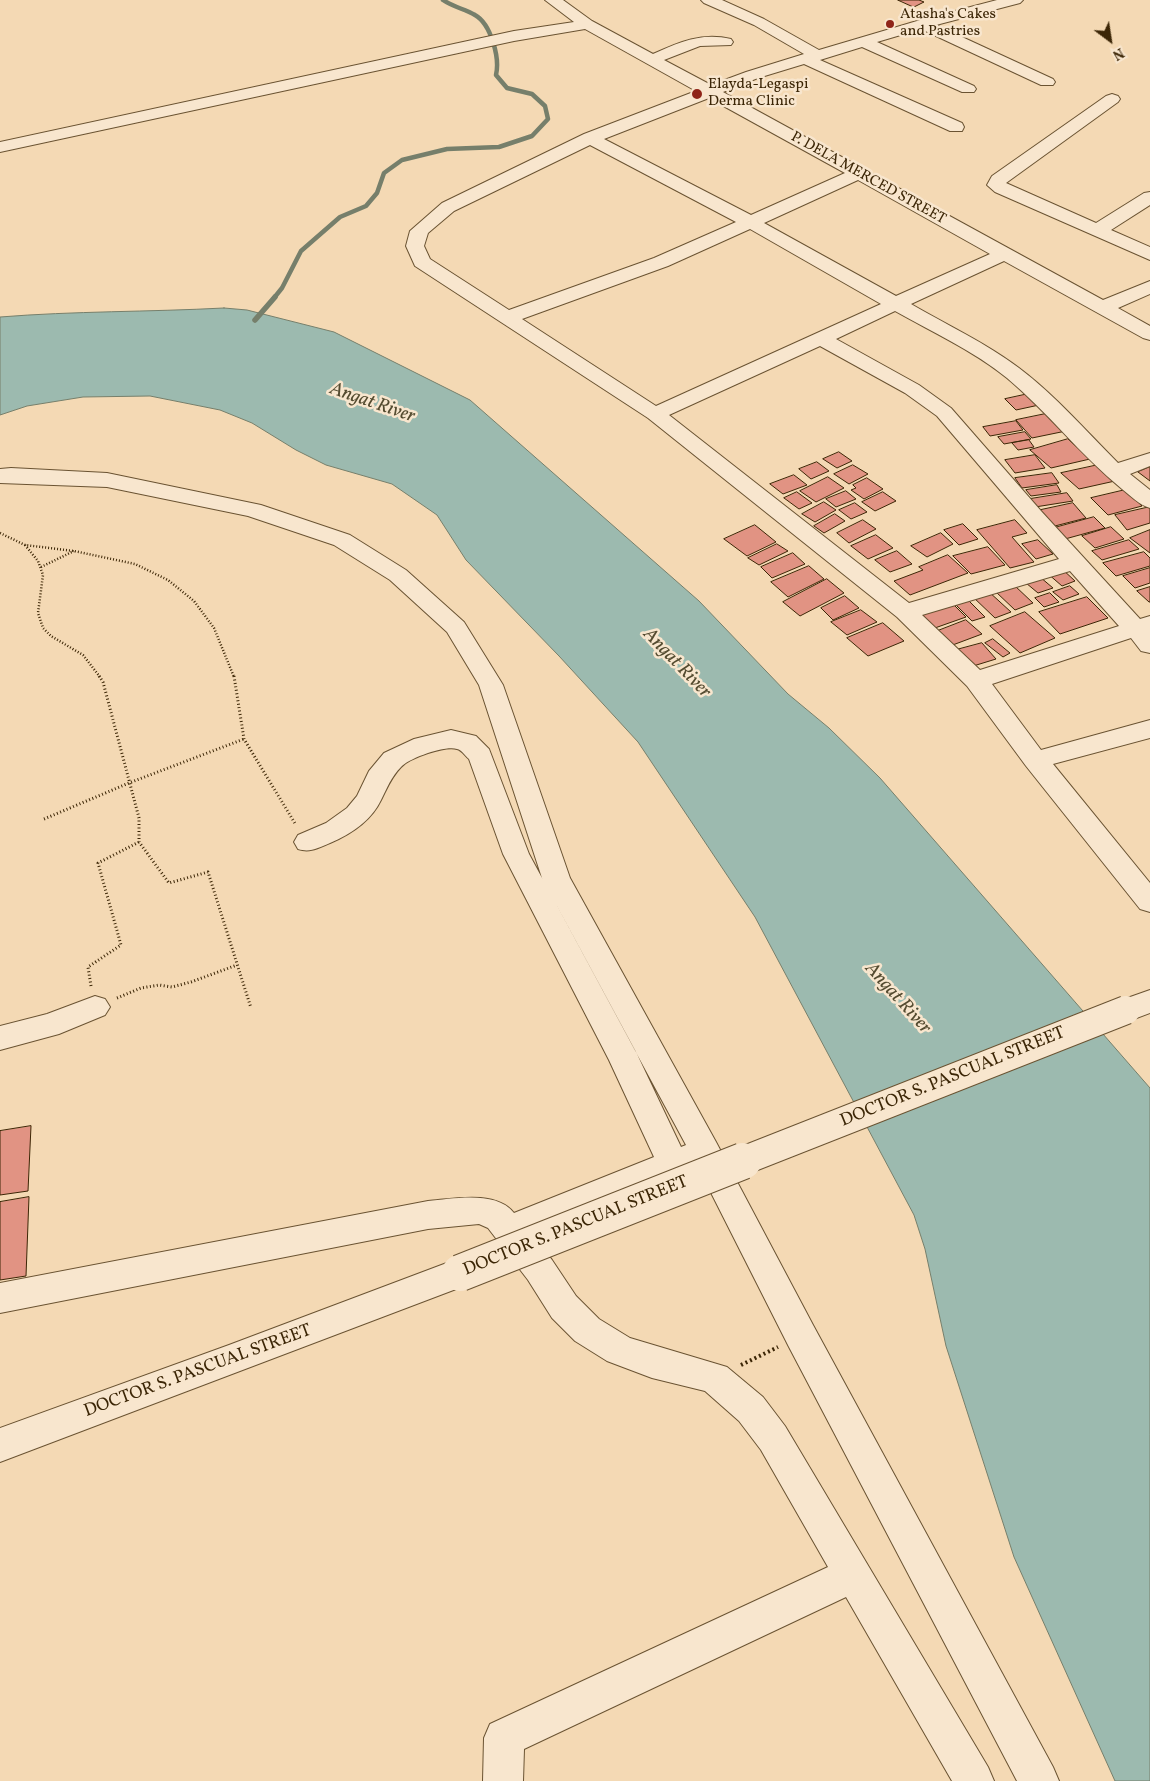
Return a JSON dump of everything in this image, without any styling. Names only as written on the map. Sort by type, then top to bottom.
[{"type":"street","name":"P. DELA MERCED STREET","points":[[553,0],[586,24],[1150,334]]},
{"type":"street","points":[[709,0],[759,22],[811,57],[956,127]]},
{"type":"street","points":[[1015,0],[922,24],[706,91],[590,138],[448,207],[419,231],[415,246],[422,262],[655,414],[905,612],[976,680],[1035,760],[1150,902]]},
{"type":"street","points":[[0,147],[514,36],[586,24]]},
{"type":"street","points":[[922,24],[1047,82]]},
{"type":"street","points":[[651,60],[704,40],[716,38],[725,42]]},
{"type":"street","points":[[863,42],[968,89]]},
{"type":"street","points":[[1112,99],[998,180],[996,185],[1150,254]]},
{"type":"street","points":[[590,138],[750,222],[1012,372],[1054,410],[1078,438],[1114,472],[1150,501]]},
{"type":"street","points":[[509,317],[660,262],[858,174]]},
{"type":"street","points":[[1097,231],[1150,196]]},
{"type":"street","points":[[655,414],[1005,254]]},
{"type":"street","points":[[1102,308],[1150,286]]},
{"type":"street","points":[[822,338],[912,389],[944,412],[1074,562],[1146,633],[976,680]]},
{"type":"street","points":[[1114,472],[1150,459]]},
{"type":"street","points":[[0,476],[107,480],[253,510],[342,540],[398,575],[456,627],[491,685],[556,878],[705,1151],[801,1336],[1039,1781]]},
{"type":"street","points":[[905,612],[1074,562]]},
{"type":"street","points":[[1035,760],[1150,728]]},
{"type":"street","points":[[307,842],[335,830],[356,815],[368,800],[378,777],[393,759],[423,745],[450,739],[467,742],[480,755],[516,854],[624,1059],[673,1164]]},
{"type":"street","name":"DOCTOR S. PASCUAL STREET","points":[[0,1445],[229,1362],[460,1273],[1138,1005]]},
{"type":"street","points":[[0,1038],[67,1020],[95,1007]]},
{"type":"street","points":[[509,1229],[705,1151]]},
{"type":"street","points":[[0,1298],[428,1215],[480,1210],[499,1218],[509,1229],[564,1307],[586,1330],[619,1350],[643,1359],[716,1378],[751,1409],[773,1438],[974,1781]]},
{"type":"street","points":[[503,1781],[504,1738],[854,1574]]},
{"type":"path","points":[[0,533],[25,545],[74,551],[135,564],[168,580],[194,601],[214,628],[234,673],[244,739],[307,842]]},
{"type":"path","points":[[25,545],[41,568],[43,584],[38,615],[43,627],[55,638],[79,652],[92,666],[102,682],[139,818],[138,842],[169,883],[208,872],[250,1008]]},
{"type":"path","points":[[41,568],[74,551]]},
{"type":"path","points":[[44,820],[129,783],[244,739]]},
{"type":"path","points":[[138,842],[98,863],[121,945],[88,967],[95,1007],[141,988],[159,984],[172,987],[237,965]]},
{"type":"path","points":[[716,1378],[801,1336]]},
{"type":"water","name":"Angat River","points":[[224,308],[247,310],[334,332],[470,400],[699,601],[788,694],[829,728],[880,778],[1150,1088],[1150,1781],[1115,1781],[1014,1557],[946,1346],[925,1249],[914,1215],[755,917],[638,742],[559,656],[466,560],[437,515],[392,484],[326,465],[296,450],[252,423],[220,410],[150,396],[83,397],[27,406],[0,415],[0,317]]},
{"type":"building","points":[[898,0],[919,0],[924,2],[914,7]]},
{"type":"building","points":[[1028,394],[1039,405],[1016,410],[1005,399]]},
{"type":"building","points":[[1050,413],[1066,431],[1032,438],[1016,420]]},
{"type":"building","points":[[1016,421],[1023,430],[990,436],[983,427]]},
{"type":"building","points":[[1025,432],[1031,439],[1004,444],[998,437]]},
{"type":"building","points":[[1068,439],[1090,459],[1051,468],[1030,450]]},
{"type":"building","points":[[1029,440],[1034,447],[1018,450],[1012,443]]},
{"type":"building","points":[[839,452],[852,461],[837,468],[823,459]]},
{"type":"building","points":[[1035,455],[1045,468],[1015,473],[1005,460]]},
{"type":"building","points":[[817,462],[829,471],[811,479],[799,469]]},
{"type":"building","points":[[853,465],[868,474],[849,484],[834,474]]},
{"type":"building","points":[[1098,465],[1115,481],[1079,489],[1061,473]]},
{"type":"building","points":[[1150,467],[1150,481],[1138,472]]},
{"type":"building","points":[[1052,473],[1059,483],[1022,488],[1015,478]]},
{"type":"building","points":[[794,475],[807,485],[783,494],[770,484]]},
{"type":"building","points":[[828,477],[844,488],[816,502],[800,491]]},
{"type":"building","points":[[867,478],[883,489],[864,499],[851,490],[856,488],[853,485]]},
{"type":"building","points":[[1057,485],[1061,492],[1031,496],[1026,490]]},
{"type":"building","points":[[1125,490],[1142,506],[1108,515],[1091,498]]},
{"type":"building","points":[[846,491],[856,499],[836,507],[826,499]]},
{"type":"building","points":[[797,492],[812,503],[799,509],[784,498]]},
{"type":"building","points":[[883,492],[896,501],[875,511],[862,502]]},
{"type":"building","points":[[1067,493],[1073,501],[1035,507],[1030,499]]},
{"type":"building","points":[[824,502],[836,510],[815,522],[802,514]]},
{"type":"building","points":[[855,503],[867,512],[851,519],[839,510]]},
{"type":"building","points":[[1073,503],[1086,518],[1051,527],[1036,511]]},
{"type":"building","points":[[1150,507],[1150,523],[1127,530],[1115,515]]},
{"type":"building","points":[[835,514],[845,521],[824,533],[814,526]]},
{"type":"building","points":[[1094,517],[1105,528],[1065,539],[1054,528]]},
{"type":"building","points":[[863,520],[876,529],[849,543],[837,533]]},
{"type":"building","points":[[1015,520],[1027,533],[1012,537],[1034,562],[1010,568],[977,530]]},
{"type":"building","points":[[963,524],[978,539],[959,545],[944,530]]},
{"type":"building","points":[[755,525],[776,542],[747,556],[724,539]]},
{"type":"building","points":[[1111,527],[1124,539],[1095,548],[1082,536]]},
{"type":"building","points":[[1150,530],[1150,553],[1130,538]]},
{"type":"building","points":[[941,533],[953,544],[927,557],[911,546]]},
{"type":"building","points":[[876,535],[893,548],[868,559],[851,546]]},
{"type":"building","points":[[1038,540],[1053,554],[1036,559],[1022,544]]},
{"type":"building","points":[[1129,540],[1139,549],[1102,560],[1092,551]]},
{"type":"building","points":[[777,544],[788,551],[759,565],[748,558]]},
{"type":"building","points":[[988,547],[1005,565],[971,574],[953,556]]},
{"type":"building","points":[[897,551],[912,564],[890,572],[875,560]]},
{"type":"building","points":[[1144,552],[1150,558],[1150,566],[1116,576],[1103,563]]},
{"type":"building","points":[[793,553],[805,564],[772,578],[761,567]]},
{"type":"building","points":[[948,555],[968,573],[910,595],[894,581],[923,570],[919,567]]},
{"type":"building","points":[[809,566],[824,579],[788,597],[771,582]]},
{"type":"building","points":[[1061,568],[1075,581],[1062,586],[1047,573]]},
{"type":"building","points":[[1150,568],[1150,583],[1135,588],[1123,576]]},
{"type":"building","points":[[1040,577],[1053,588],[1038,593],[1026,583]]},
{"type":"building","points":[[827,579],[844,593],[800,616],[783,602]]},
{"type":"building","points":[[1014,585],[1033,603],[1015,610],[996,592]]},
{"type":"building","points":[[1070,586],[1079,594],[1063,600],[1053,592]]},
{"type":"building","points":[[1150,587],[1150,602],[1149,602],[1137,591]]},
{"type":"building","points":[[988,591],[1011,612],[995,618],[972,596]]},
{"type":"building","points":[[1050,593],[1059,602],[1044,607],[1035,598]]},
{"type":"building","points":[[845,596],[859,608],[833,620],[821,608]]},
{"type":"building","points":[[1087,597],[1108,618],[1060,634],[1039,612]]},
{"type":"building","points":[[967,599],[985,617],[972,621],[954,603]]},
{"type":"building","points":[[953,604],[966,617],[932,629],[920,616]]},
{"type":"building","points":[[861,610],[877,622],[847,635],[831,622]]},
{"type":"building","points":[[1025,612],[1055,638],[1020,653],[990,626]]},
{"type":"building","points":[[966,620],[982,634],[950,646],[935,632]]},
{"type":"building","points":[[883,623],[904,641],[868,656],[847,638]]},
{"type":"building","points":[[993,639],[1010,653],[1003,657],[985,643]]},
{"type":"building","points":[[982,643],[996,659],[970,667],[956,650]]},
{"type":"building","points":[[31,1126],[28,1191],[0,1195],[0,1131]]},
{"type":"building","points":[[29,1197],[26,1276],[0,1280],[0,1202]]},
{"type":"waterway","points":[[274,298],[282,288],[301,251],[340,217],[366,206],[377,193],[384,173],[402,160],[447,149],[499,147],[532,136],[548,119],[545,106],[532,94],[507,88],[496,75],[497,60],[493,42],[490,33],[481,19],[443,0]]},
{"type":"waterway","points":[[255,320],[275,297]]},
{"type":"place","name":"Atasha's Cakes and Pastries","points":[[890,24]]},
{"type":"place","name":"Elayda-Legaspi Derma Clinic","points":[[697,94]]}]
